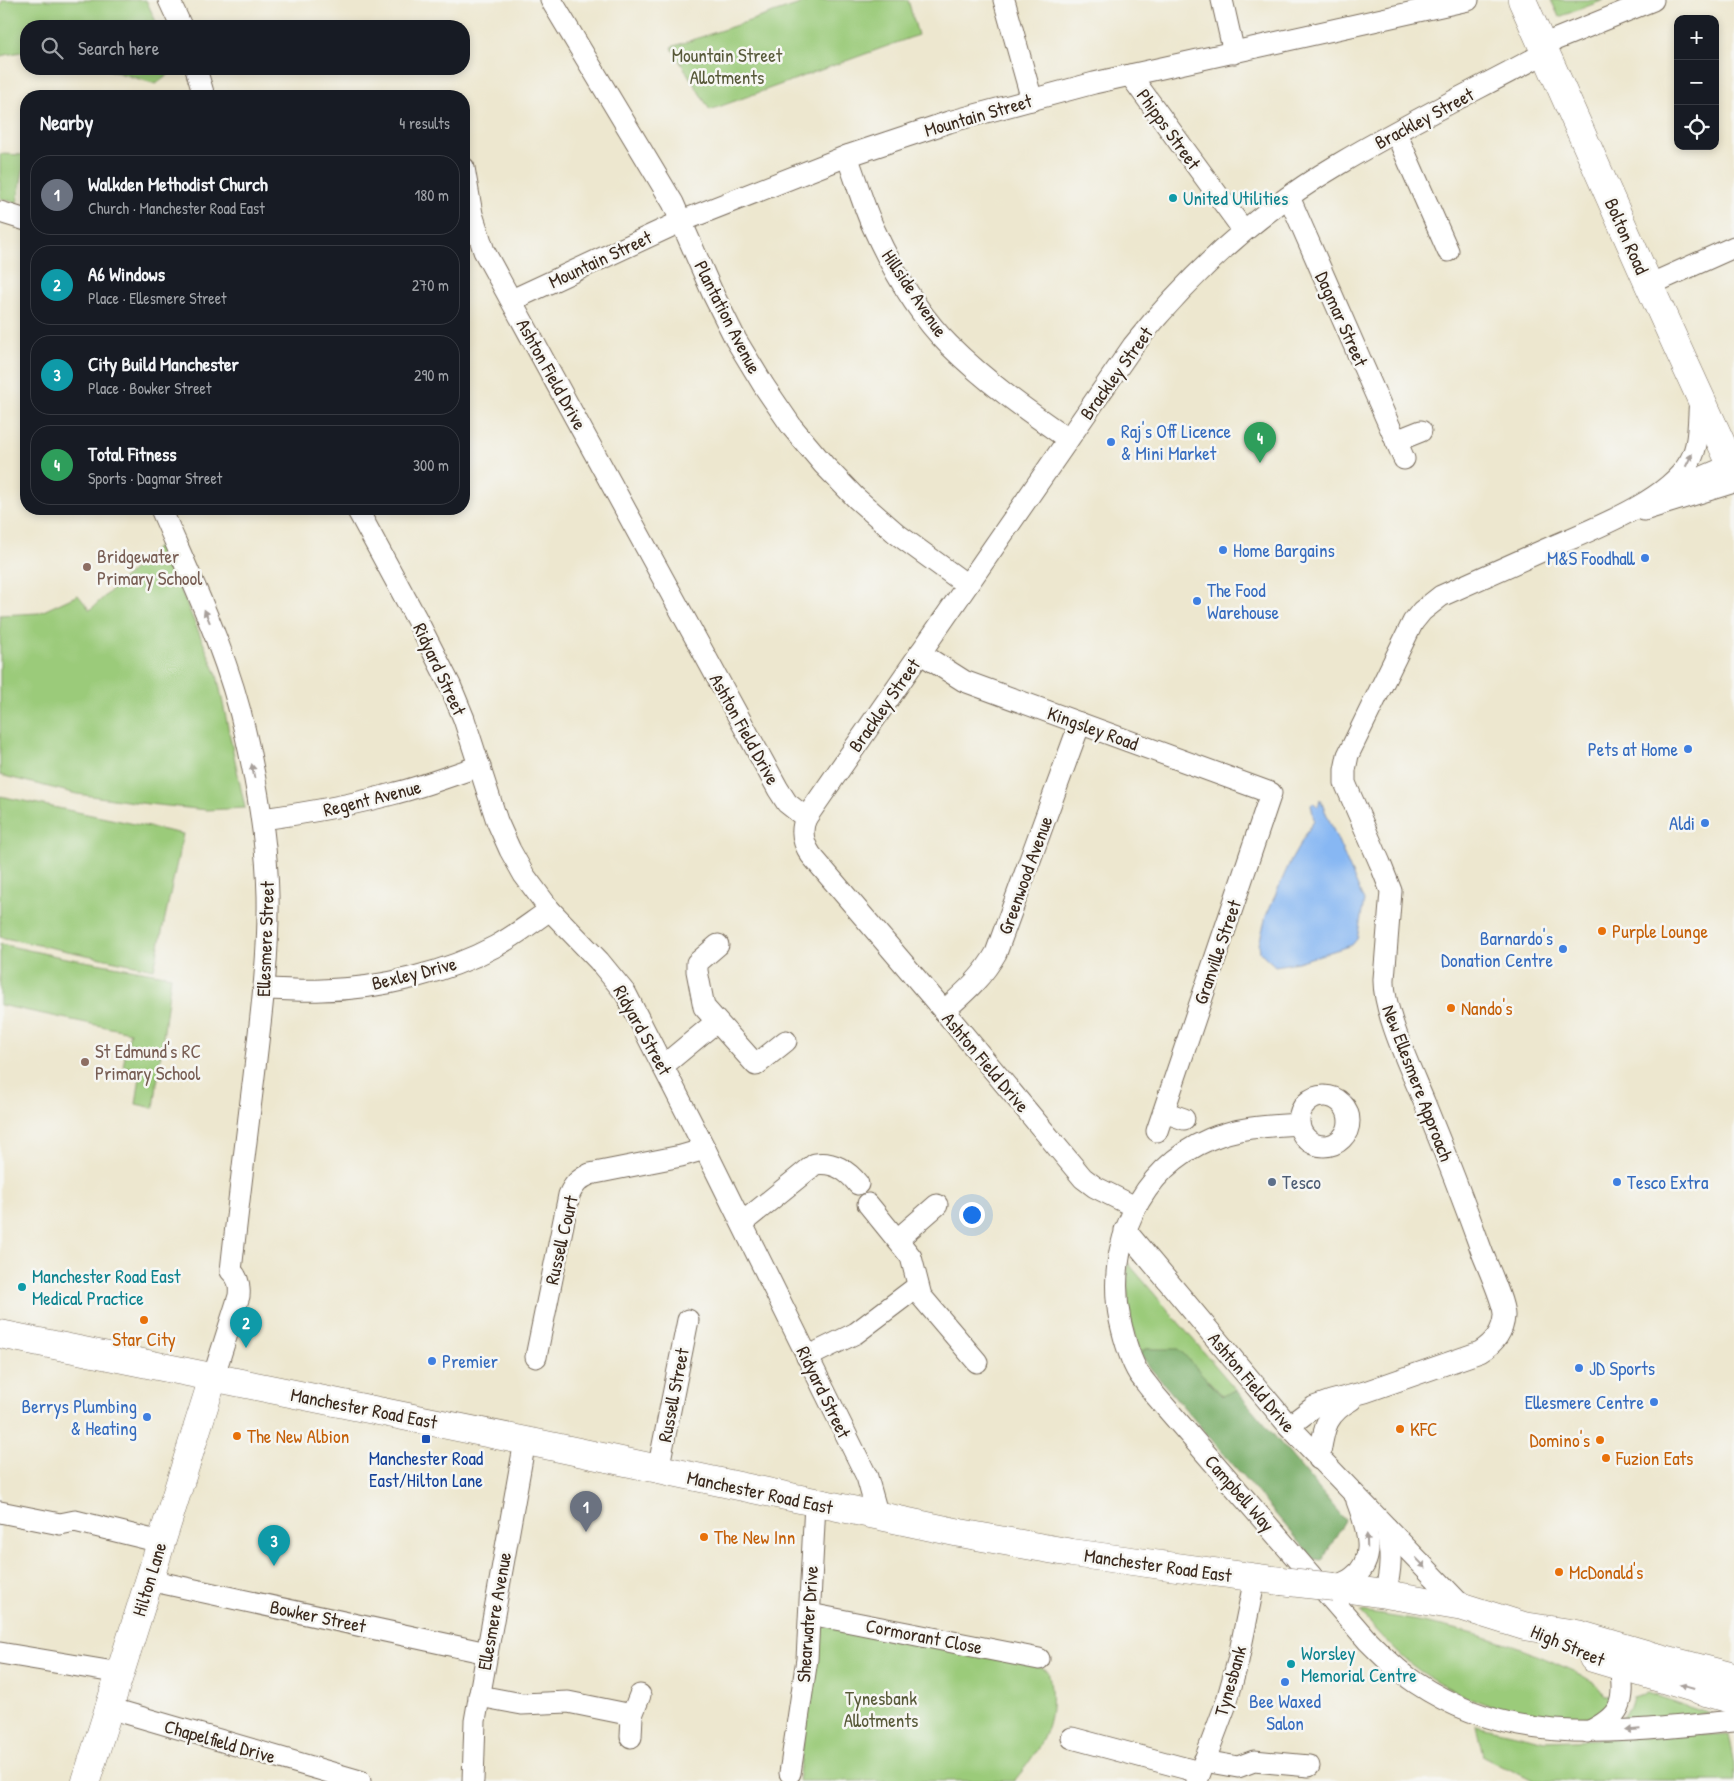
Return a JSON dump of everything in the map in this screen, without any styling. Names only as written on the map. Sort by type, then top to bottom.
[{"type":"main road","name":"Bolton Road","points":[[1522,0],[1733,473]]},
{"type":"main road","name":"Manchester Road East","points":[[0,1334],[525,1441],[815,1504],[960,1533],[1072,1553],[1268,1580],[1342,1585],[1463,1607],[1524,1626]]},
{"type":"main road","name":"Hilton Lane","points":[[86,1781],[213,1378]]},
{"type":"main road","name":"High Street","points":[[1524,1626],[1582,1655],[1734,1700]]},
{"type":"main road","name":"High Street","points":[[1524,1626],[1577,1634],[1649,1655],[1734,1676]]},
{"type":"street","points":[[169,0],[178,20]]},
{"type":"street","name":"Plantation Avenue","points":[[551,0],[673,203],[713,294],[736,340],[792,427],[824,465],[856,498],[897,534],[967,585]]},
{"type":"street","points":[[1004,0],[1032,100]]},
{"type":"street","points":[[1222,0],[1234,53]]},
{"type":"street","name":"Mountain Street","points":[[512,300],[682,221],[847,156],[949,122],[1130,75],[1468,0]]},
{"type":"street","name":"Brackley Street","points":[[806,818],[1134,346],[1157,316],[1202,268],[1244,231],[1289,197],[1338,164],[1544,49],[1653,0]]},
{"type":"street","points":[[198,75],[202,90]]},
{"type":"street","name":"Phipps Street","points":[[1130,75],[1244,231]]},
{"type":"street","points":[[1396,133],[1446,225],[1448,252]]},
{"type":"street","name":"Hillside Avenue","points":[[847,156],[873,227],[919,308],[948,343],[981,375],[1012,400],[1068,439]]},
{"type":"street","name":"Dagmar Street","points":[[1289,197],[1400,450],[1421,431]]},
{"type":"street","name":"Ashton Field Drive","points":[[470,198],[477,233],[484,251],[778,789],[788,803],[806,818],[802,834],[805,845],[811,855],[1083,1178],[1094,1187],[1136,1207]]},
{"type":"street","points":[[0,212],[20,218]]},
{"type":"street","points":[[1648,285],[1734,247]]},
{"type":"street","name":"New Ellesmere Approach","points":[[1652,499],[1682,473],[1691,460],[1696,444],[1700,398]]},
{"type":"street","name":"New Ellesmere Approach","points":[[1610,521],[1652,499],[1733,473]]},
{"type":"street","name":"New Ellesmere Approach","points":[[1288,1426],[1314,1408],[1332,1401],[1365,1392],[1480,1352],[1488,1347],[1497,1337],[1504,1315],[1475,1233],[1386,1002],[1384,984],[1391,891],[1345,783],[1344,770],[1348,755],[1414,622],[1422,611],[1441,596],[1610,521],[1733,473]]},
{"type":"street","name":"Ellesmere Street","points":[[163,515],[212,628],[230,678],[246,735],[262,819],[268,895],[265,989],[231,1272],[238,1280],[240,1288],[213,1378]]},
{"type":"street","name":"Ridyard Street","points":[[360,515],[418,620],[450,685],[464,719],[497,821],[510,850],[524,875],[550,910],[618,982],[626,994],[742,1223],[867,1477],[878,1516]]},
{"type":"street","name":"Kingsley Road","points":[[920,653],[964,681],[1271,793]]},
{"type":"street","name":"Greenwood Avenue","points":[[944,1011],[974,985],[987,970],[996,953],[1080,723]]},
{"type":"street","name":"Regent Avenue","points":[[262,819],[313,812],[373,799],[480,766]]},
{"type":"street","name":"Granville Street","points":[[1168,1121],[1271,793]]},
{"type":"street","name":"Bexley Drive","points":[[265,989],[322,990],[352,988],[384,983],[441,969],[496,946],[550,910]]},
{"type":"street","points":[[718,944],[698,963],[697,971],[704,1007],[756,1065],[786,1041]]},
{"type":"street","points":[[663,1066],[716,1022]]},
{"type":"street","name":"Campbell Way","points":[[1299,1124],[1240,1129],[1209,1139],[1170,1163],[1152,1182],[1136,1207],[1125,1230],[1119,1253],[1116,1281],[1118,1307],[1127,1346],[1139,1373],[1155,1395],[1367,1640],[1390,1663],[1415,1683],[1444,1700],[1474,1713],[1511,1725],[1546,1730],[1615,1732],[1734,1720]]},
{"type":"street","name":"Russell Court","points":[[533,1346],[569,1195],[577,1182],[590,1174],[681,1156],[705,1149]]},
{"type":"street","points":[[742,1223],[815,1164],[819,1163],[843,1168],[858,1184]]},
{"type":"street","points":[[868,1204],[911,1256],[918,1286],[926,1302],[977,1362]]},
{"type":"street","points":[[898,1240],[937,1205]]},
{"type":"street","name":"Ashton Field Drive","points":[[1125,1230],[1288,1426],[1463,1607]]},
{"type":"street","points":[[807,1358],[856,1334],[918,1286]]},
{"type":"street","name":"Russell Street","points":[[658,1470],[688,1320]]},
{"type":"street","name":"New Ellesmere Approach","points":[[1319,1459],[1324,1428],[1328,1419],[1344,1404],[1365,1392]]},
{"type":"street","name":"Ellesmere Avenue","points":[[473,1781],[475,1721],[525,1441]]},
{"type":"street","points":[[1342,1585],[1353,1578],[1362,1568],[1367,1556],[1369,1543],[1367,1529],[1354,1494]]},
{"type":"street","name":"Shearwater Drive","points":[[790,1773],[785,1742],[807,1659],[815,1504]]},
{"type":"street","points":[[0,1512],[60,1524],[75,1521],[160,1542]]},
{"type":"street","points":[[1385,1594],[1392,1556],[1387,1528]]},
{"type":"street","name":"Bowker Street","points":[[149,1580],[487,1653]]},
{"type":"street","name":"Tynesbank","points":[[1200,1771],[1226,1704],[1238,1661],[1268,1580]]},
{"type":"street","name":"Cormorant Close","points":[[810,1614],[1039,1659]]},
{"type":"street","points":[[0,1653],[120,1673]]},
{"type":"street","points":[[1588,1732],[1604,1724],[1617,1710],[1622,1700],[1623,1687],[1620,1667]]},
{"type":"street","points":[[631,1737],[632,1715],[640,1695]]},
{"type":"street","points":[[479,1696],[516,1703],[568,1702],[632,1715]]},
{"type":"street","name":"Chapelfield Drive","points":[[109,1708],[360,1781]]},
{"type":"street","points":[[1072,1738],[1200,1771],[1238,1767],[1254,1762],[1309,1766]]},
{"type":"green space","points":[[3,0],[146,0],[155,20],[20,20],[20,52],[0,56],[0,6]]},
{"type":"green space","name":"Mountain Street Allotments","points":[[812,0],[908,0],[918,35],[710,110],[671,47]]},
{"type":"green space","points":[[1551,0],[1604,0],[1559,17]]},
{"type":"green space","points":[[126,75],[168,75],[156,84]]},
{"type":"green space","points":[[0,154],[20,155],[20,187],[17,203],[0,198]]},
{"type":"green space","name":"Bridgewater Primary School","points":[[161,544],[217,675],[245,808],[207,810],[148,804],[77,794],[0,775],[0,615],[39,613],[78,595],[90,610]]},
{"type":"green space","points":[[0,796],[183,834],[154,969],[0,937]]},
{"type":"green space","points":[[0,944],[61,957],[171,976],[154,1108],[136,1104],[141,1070],[123,1066],[130,1032],[0,1005]]},
{"type":"green space","points":[[1128,1263],[1236,1390],[1223,1396],[1179,1350],[1145,1349],[1141,1354],[1129,1310]]},
{"type":"green space","points":[[1145,1349],[1179,1349],[1222,1396],[1236,1390],[1345,1520],[1322,1561],[1315,1560],[1151,1369],[1141,1354]]},
{"type":"green space","points":[[1360,1612],[1412,1620],[1463,1631],[1538,1655],[1586,1678],[1597,1686],[1605,1696],[1610,1696],[1608,1705],[1603,1711],[1595,1715],[1566,1719],[1522,1714],[1478,1701],[1438,1682],[1412,1665],[1388,1643]]},
{"type":"green space","name":"Tynesbank Allotments","points":[[819,1625],[1043,1668],[1048,1671],[1051,1688],[1050,1717],[1046,1730],[1033,1756],[1014,1781],[798,1781]]},
{"type":"green space","points":[[1648,1693],[1711,1714],[1615,1727],[1630,1706],[1633,1697]]},
{"type":"green space","points":[[1476,1725],[1545,1741],[1728,1734],[1734,1765],[1734,1781],[1533,1781],[1483,1756]]},
{"type":"water","points":[[1320,799],[1364,901],[1357,939],[1352,945],[1298,962],[1275,966],[1260,952],[1259,944],[1266,916],[1290,862],[1314,820],[1311,804],[1313,802],[1318,807]]},
{"type":"place","name":"United Utilities","points":[[1173,198]]},
{"type":"place","name":"Raj's Off Licence & Mini Market","points":[[1111,442]]},
{"type":"place","name":"Total Fitness","points":[[1260,463]]},
{"type":"place","name":"Home Bargains","points":[[1223,550]]},
{"type":"place","name":"M&S Foodhall","points":[[1645,558]]},
{"type":"place","name":"Bridgewater Primary School","points":[[87,567]]},
{"type":"place","name":"The Food Warehouse","points":[[1197,601]]},
{"type":"place","name":"Pets at Home","points":[[1688,749]]},
{"type":"place","name":"Aldi","points":[[1705,823]]},
{"type":"place","name":"Purple Lounge","points":[[1602,931]]},
{"type":"place","name":"Barnardo's Donation Centre","points":[[1563,949]]},
{"type":"place","name":"Nando's","points":[[1451,1008]]},
{"type":"place","name":"St Edmund's RC Primary School","points":[[85,1062]]},
{"type":"place","name":"Tesco","points":[[1272,1182]]},
{"type":"place","name":"Tesco Extra","points":[[1617,1182]]},
{"type":"place","name":"Manchester Road East Medical Practice","points":[[22,1287]]},
{"type":"place","name":"Star City","points":[[144,1320]]},
{"type":"place","name":"A6 Windows","points":[[246,1348]]},
{"type":"place","name":"Premier","points":[[432,1361]]},
{"type":"place","name":"JD Sports","points":[[1579,1368]]},
{"type":"place","name":"Ellesmere Centre","points":[[1654,1402]]},
{"type":"place","name":"Berrys Plumbing & Heating","points":[[147,1417]]},
{"type":"place","name":"KFC","points":[[1400,1429]]},
{"type":"place","name":"The New Albion","points":[[237,1436]]},
{"type":"place","name":"Manchester Road East/Hilton Lane","points":[[426,1439]]},
{"type":"place","name":"Domino's","points":[[1600,1440]]},
{"type":"place","name":"Fuzion Eats","points":[[1606,1458]]},
{"type":"place","name":"Walkden Methodist Church","points":[[586,1532]]},
{"type":"place","name":"The New Inn","points":[[704,1537]]},
{"type":"place","name":"City Build Manchester","points":[[274,1566]]},
{"type":"place","name":"McDonald's","points":[[1559,1572]]},
{"type":"place","name":"Worsley Memorial Centre","points":[[1291,1664]]},
{"type":"place","name":"Bee Waxed Salon","points":[[1285,1682]]}]
